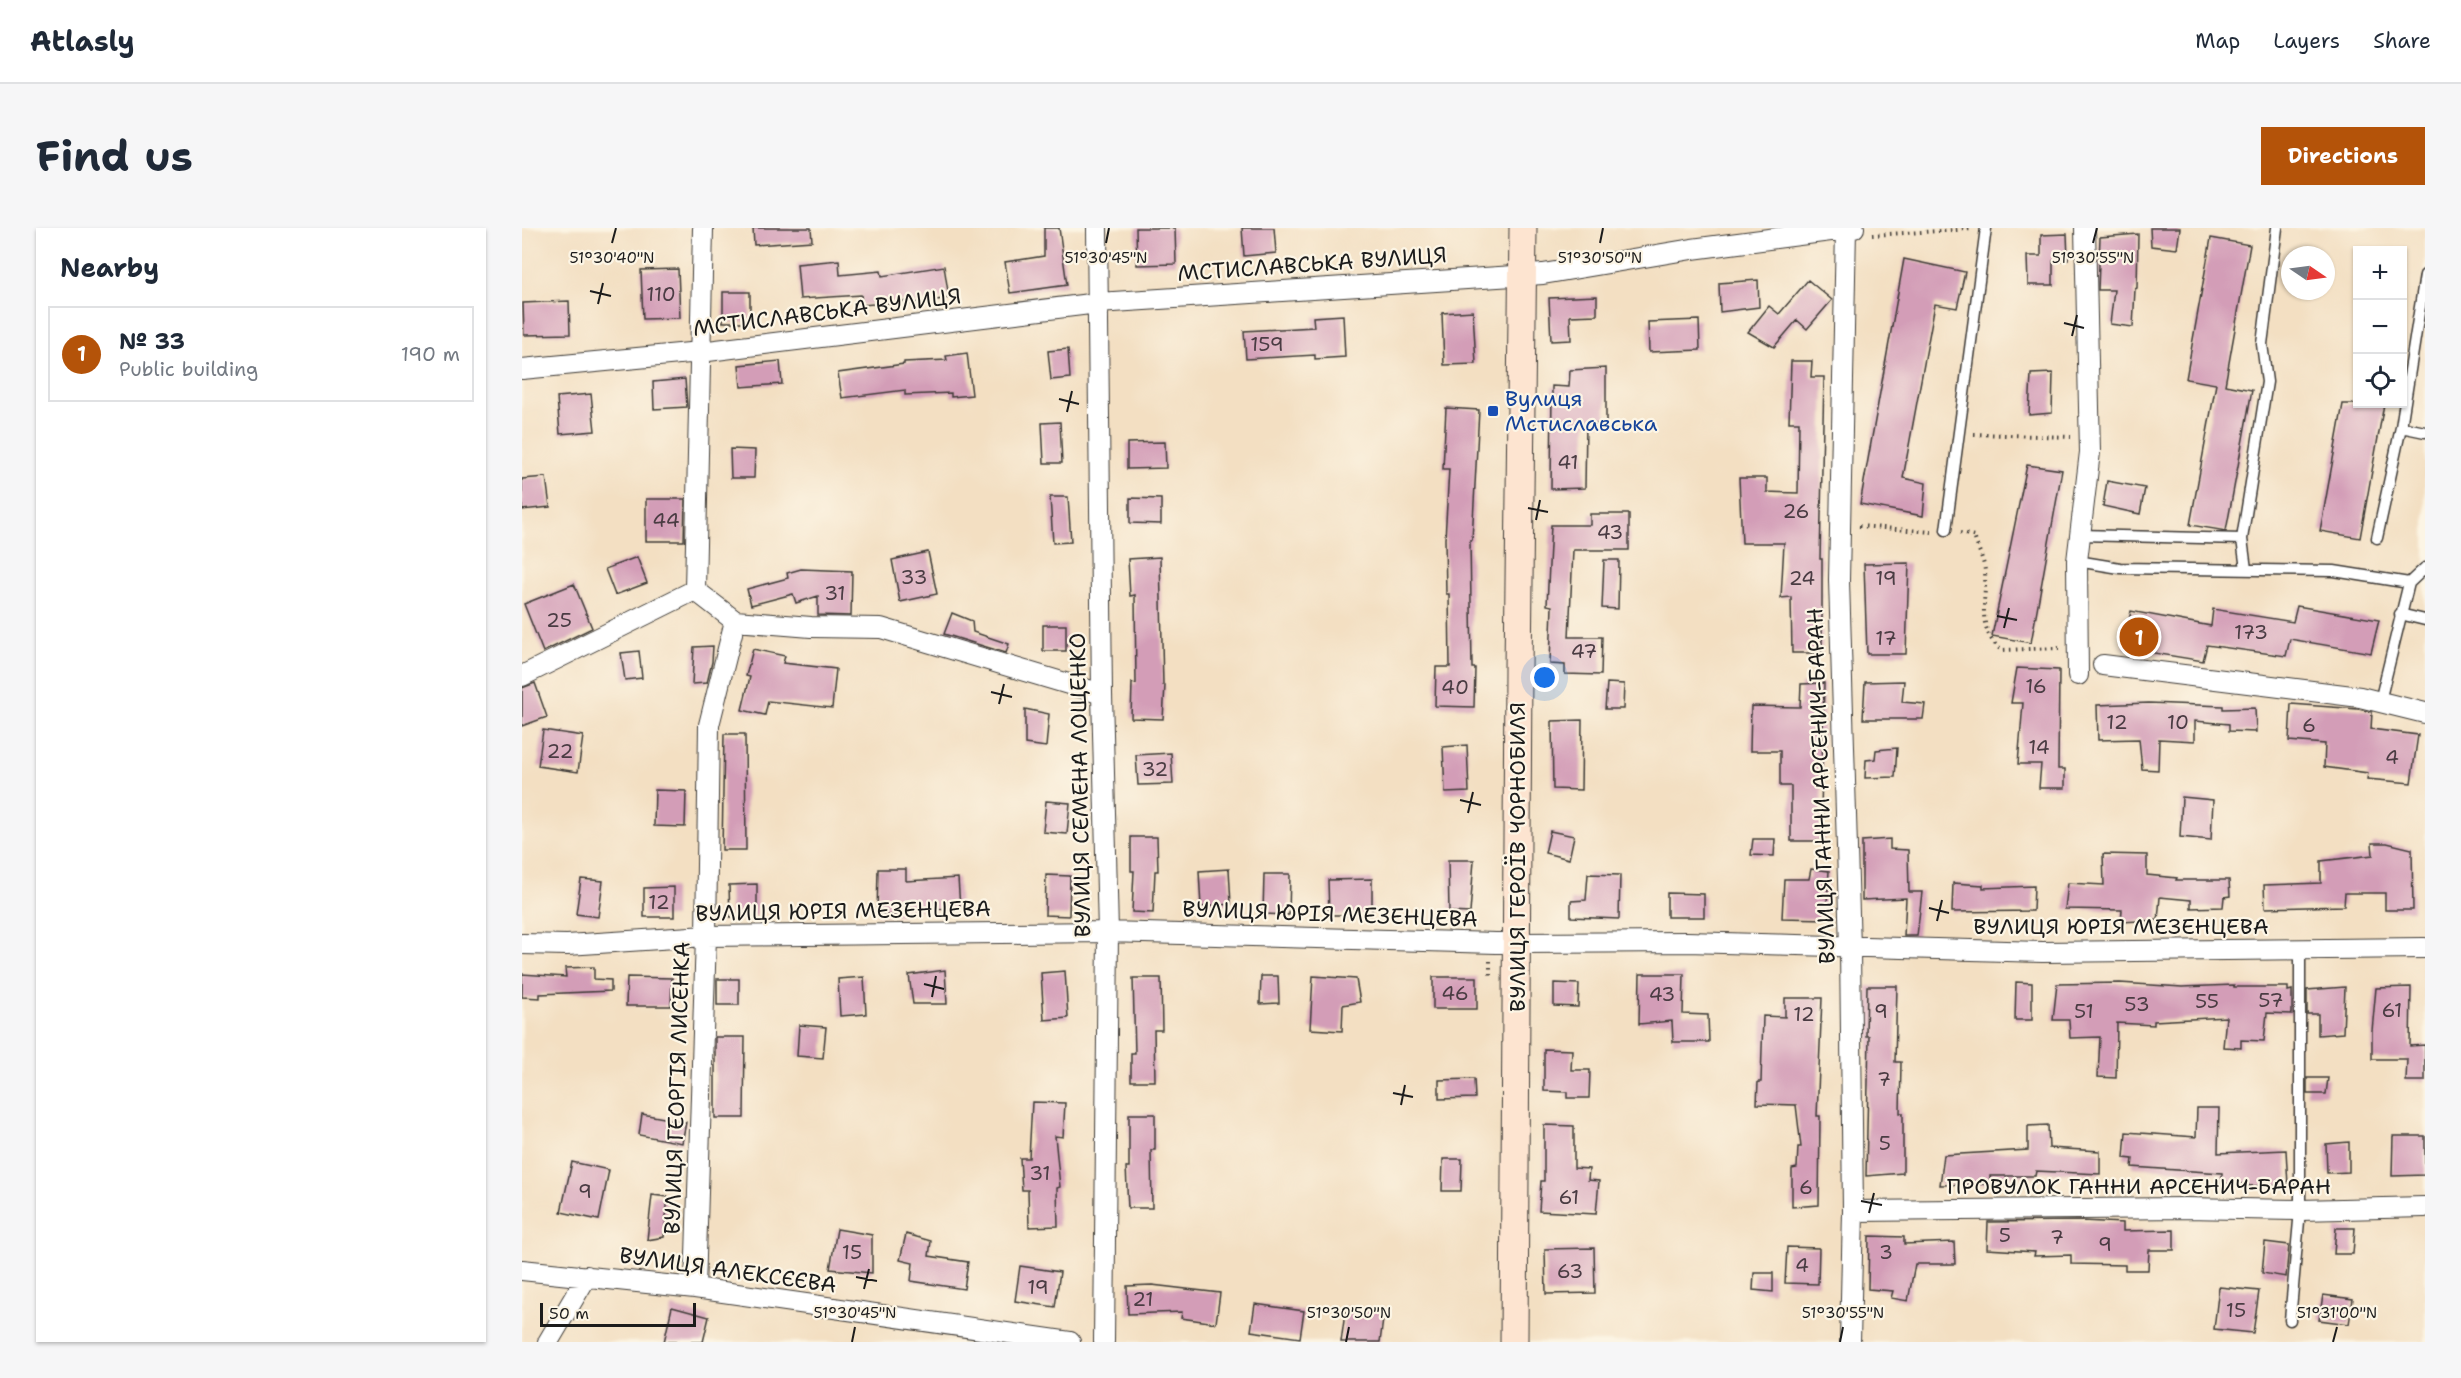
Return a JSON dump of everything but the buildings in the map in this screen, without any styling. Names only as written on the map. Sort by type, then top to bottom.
[{"type":"main road","name":"ВУЛИЦЯ ГЕРОЇВ ЧОРНОБИЛЯ","points":[[1514,1342],[1523,228]]},
{"type":"street","points":[[695,590],[703,228]]},
{"type":"street","name":"ВУЛИЦЯ СЕМЕНА ЛОЩЕНКО","points":[[1097,228],[1102,694],[1108,932],[1104,1342]]},
{"type":"street","points":[[2078,675],[2077,561],[2089,438],[2085,228]]},
{"type":"street","name":"МСТИСЛАВСЬКА ВУЛИЦЯ","points":[[522,369],[700,352],[1098,303],[1544,274],[1692,249],[1848,230]]},
{"type":"street","name":"ВУЛИЦЯ ГАННИ АРСЕНИЧ-БАРАН","points":[[1848,230],[1839,580],[1850,948],[1853,1211],[1850,1342]]},
{"type":"street","points":[[695,590],[735,621],[811,627],[881,628],[1102,694]]},
{"type":"street","points":[[522,676],[695,590]]},
{"type":"street","name":"ВУЛИЦЯ ГЕОРГІЯ ЛИСЕНКА","points":[[695,1288],[706,936],[709,725],[735,621]]},
{"type":"street","points":[[2103,665],[2360,697],[2425,713]]},
{"type":"street","name":"ВУЛИЦЯ ЮРІЯ МЕЗЕНЦЕВА","points":[[522,944],[567,945],[706,936],[1108,932],[1516,942],[1687,942],[2042,952],[2425,948]]},
{"type":"street","name":"ПРОВУЛОК ГАННИ АРСЕНИЧ-БАРАН","points":[[1853,1211],[2185,1208],[2300,1210],[2425,1207]]},
{"type":"street","name":"ВУЛИЦЯ АЛЕКСЄЄВА","points":[[522,1270],[695,1288],[1070,1342]]},
{"type":"street","points":[[548,1342],[587,1276]]},
{"type":"lane","points":[[1946,530],[1986,228]]},
{"type":"lane","points":[[2246,569],[2242,539],[2267,382],[2262,344],[2277,228]]},
{"type":"lane","points":[[2377,538],[2401,427],[2425,275]]},
{"type":"lane","points":[[2401,427],[2425,432]]},
{"type":"lane","points":[[2080,535],[2242,539]]},
{"type":"lane","points":[[2077,561],[2120,568],[2334,571],[2409,583]]},
{"type":"lane","points":[[2380,701],[2409,583],[2425,568]]},
{"type":"lane","points":[[2400,614],[2425,620]]},
{"type":"lane","points":[[2290,1320],[2300,1210],[2300,949]]},
{"type":"path","points":[[1848,230],[1986,228]]},
{"type":"path","points":[[1958,433],[2089,438]]},
{"type":"path","points":[[1840,524],[1902,531],[1946,530],[1974,536],[1985,569],[1984,615],[1990,640],[2001,650],[2077,647]]},
{"type":"place","name":"Вулиця Мстиславська","points":[[1493,411]]},
{"type":"place","name":"№ 33","points":[[2139,637]]}]
